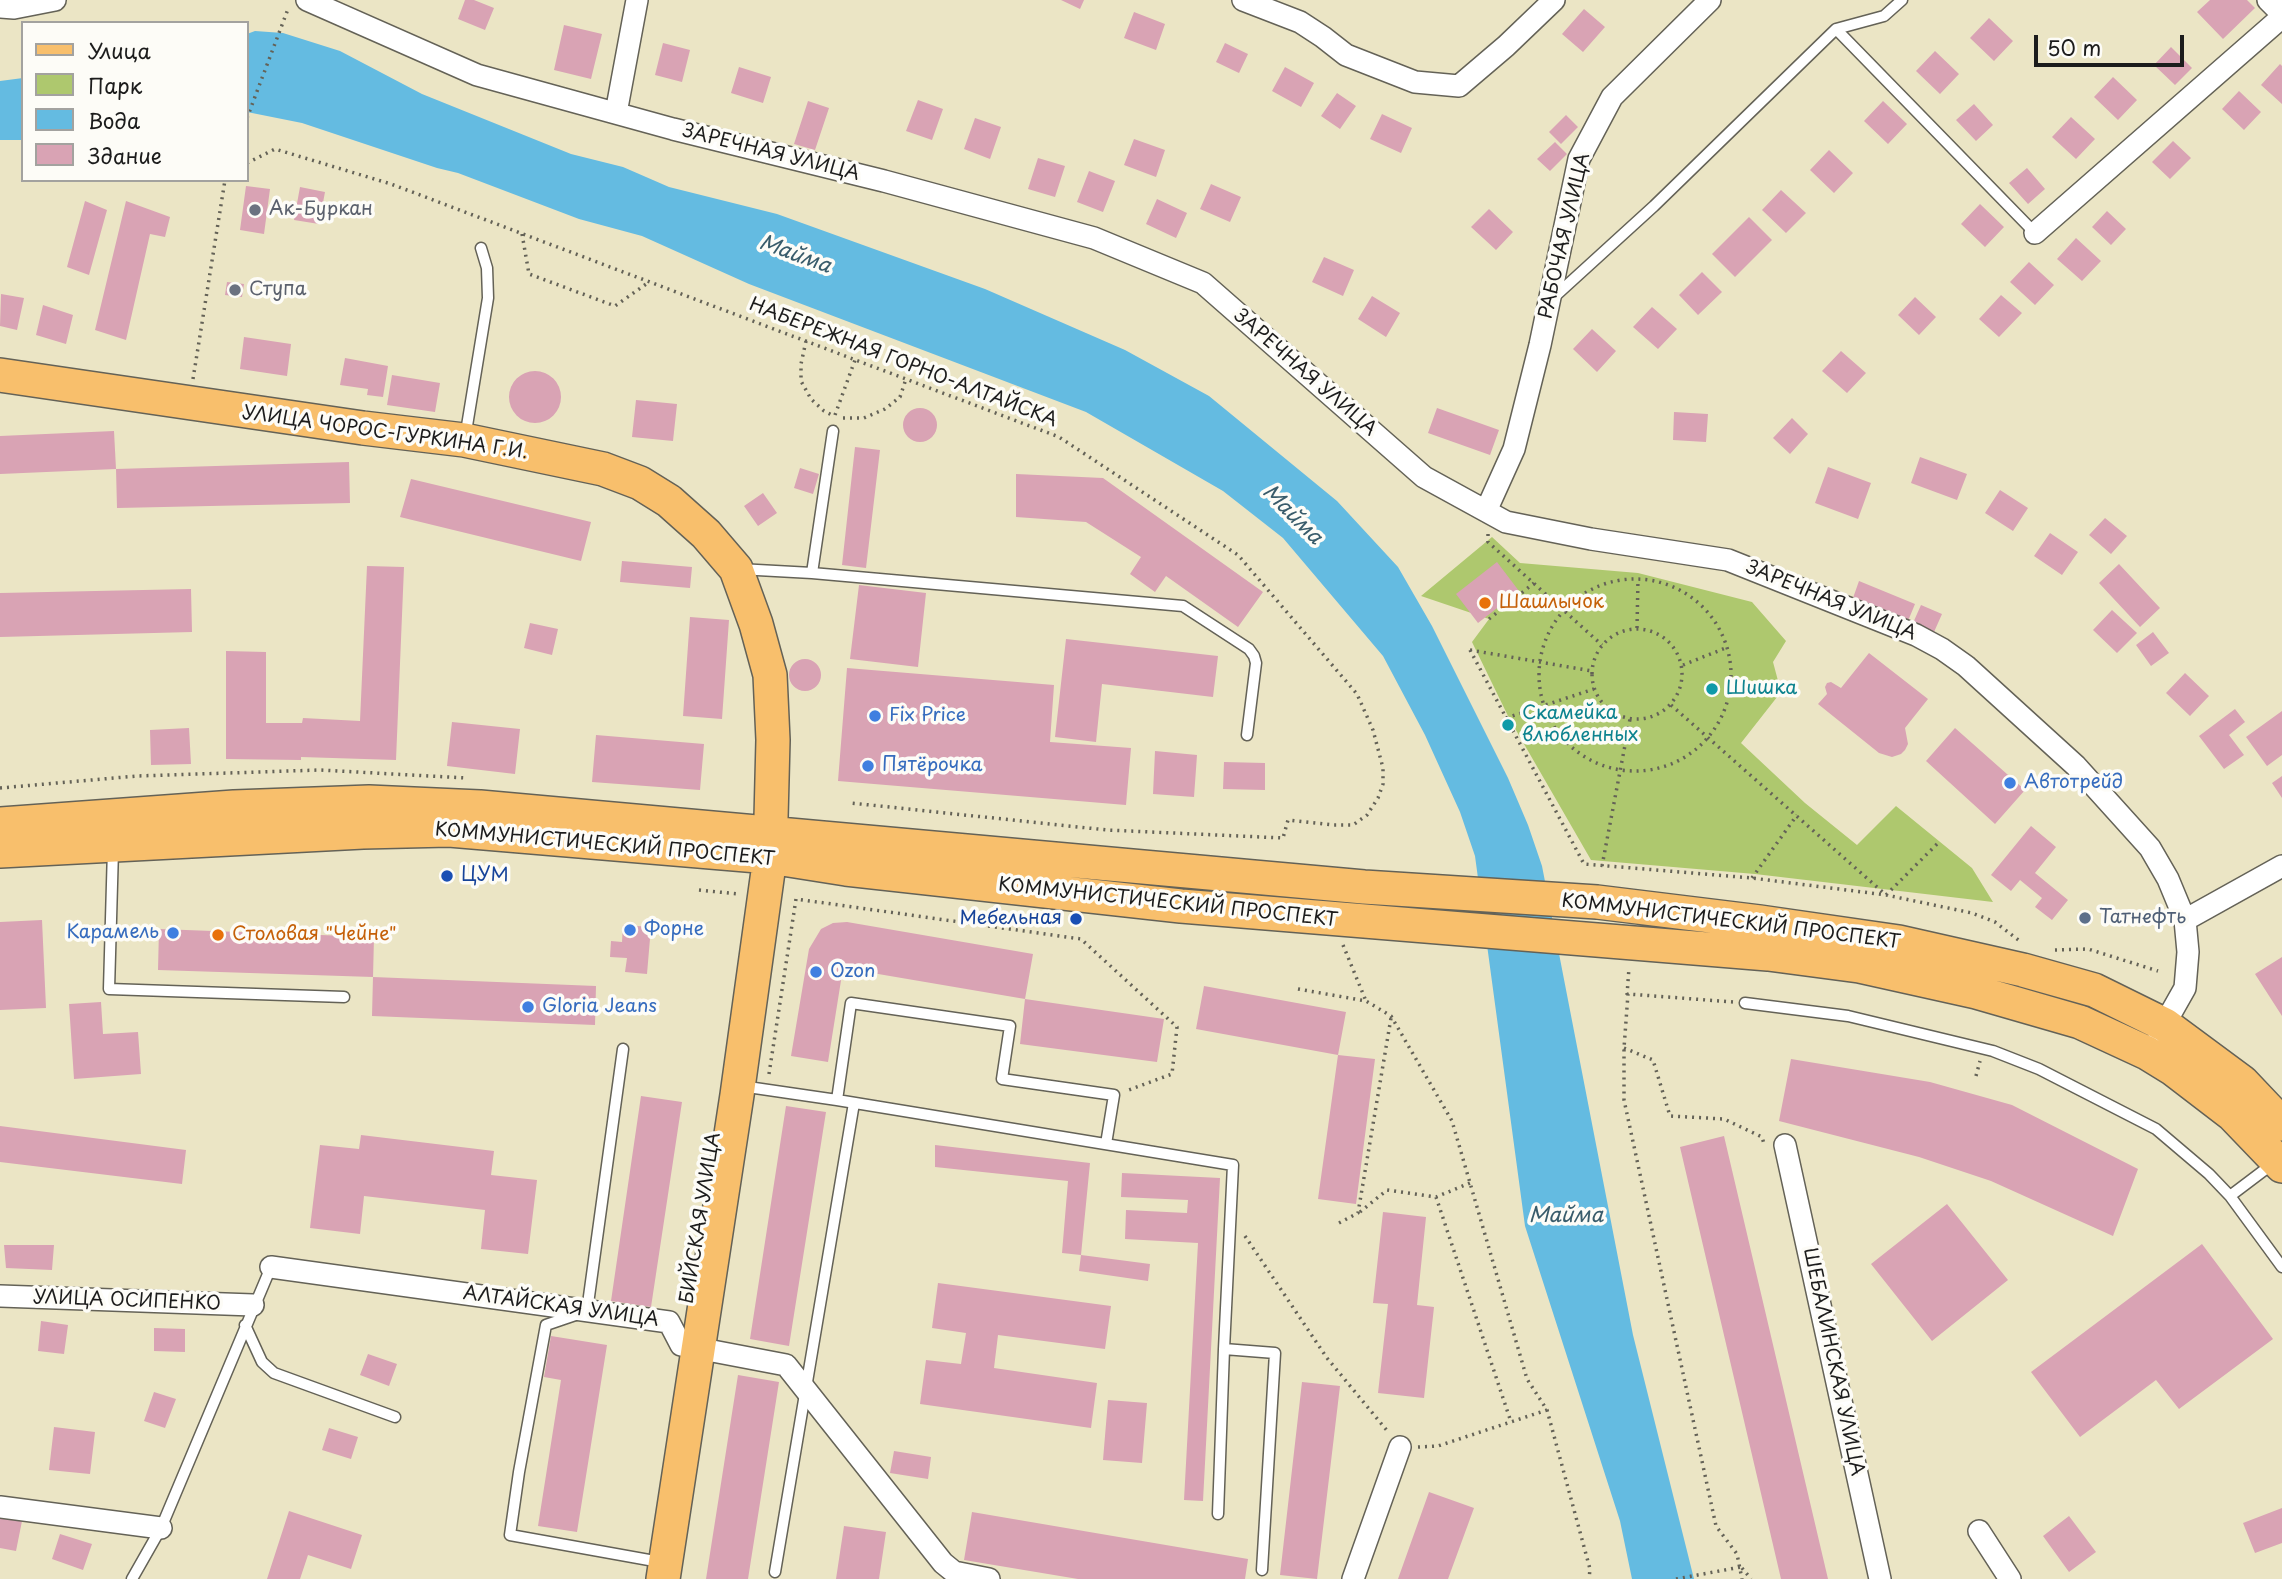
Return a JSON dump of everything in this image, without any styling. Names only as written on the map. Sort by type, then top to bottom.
[{"type":"main road","name":"УЛИЦА ЧОРОС-ГУРКИНА Г.И.","points":[[0,375],[363,428],[464,440],[603,470],[640,483],[687,516],[736,569],[756,624],[770,676],[773,740],[762,845]]},
{"type":"main road","name":"УЛИЦА ЧОРОС-ГУРКИНА Г.И.","points":[[0,394],[273,435],[462,456],[614,487],[648,501],[681,527],[727,580],[756,673],[762,845]]},
{"type":"main road","name":"КОММУНИСТИЧЕСКИЙ ПРОСПЕКТ","points":[[0,824],[234,807],[369,802],[480,807],[762,845],[846,869],[1354,931],[1616,949],[1768,954],[1872,969],[1976,992],[2080,1022],[2147,1052],[2233,1115],[2280,1163]]},
{"type":"main road","name":"КОММУНИСТИЧЕСКИЙ ПРОСПЕКТ","points":[[0,852],[363,832],[449,830],[762,845],[1597,902],[1899,942],[2023,970],[2094,990],[2165,1025],[2242,1082],[2282,1124]]},
{"type":"main road","name":"БИЙСКАЯ УЛИЦА","points":[[690,1347],[752,1088],[762,845]]},
{"type":"main road","name":"БИЙСКАЯ УЛИЦА","points":[[652,1573],[690,1347],[722,1081],[762,845]]},
{"type":"street","points":[[0,7],[13,8],[55,0]]},
{"type":"street","name":"ЗАРЕЧНАЯ УЛИЦА","points":[[307,0],[477,75],[1094,238],[1203,283],[1424,477],[1506,522],[1591,539],[1728,559],[1916,635],[1942,649],[1966,666],[2076,766],[2150,848],[2168,879],[2185,920],[2188,952],[2185,988],[2147,1052]]},
{"type":"street","points":[[616,113],[637,0]]},
{"type":"street","points":[[1243,0],[1300,22],[1346,55],[1415,82],[1459,86],[1554,0]]},
{"type":"street","name":"РАБОЧАЯ УЛИЦА","points":[[1486,511],[1514,449],[1578,159],[1612,97],[1710,0]]},
{"type":"street","points":[[2035,233],[2282,16],[2268,0]]},
{"type":"street","points":[[2185,920],[2280,874]]},
{"type":"street","name":"ШЕБАЛИНСКАЯ УЛИЦА","points":[[1775,1147],[1880,1579]]},
{"type":"street","name":"АЛТАЙСКАЯ УЛИЦА","points":[[271,1267],[669,1322],[690,1347]]},
{"type":"street","name":"УЛИЦА ОСИПЕНКО","points":[[0,1296],[253,1305]]},
{"type":"street","points":[[690,1347],[786,1366],[943,1563],[954,1572],[989,1579]]},
{"type":"street","points":[[1353,1579],[1400,1447]]},
{"type":"street","points":[[0,1507],[161,1528]]},
{"type":"street","points":[[1979,1531],[2010,1579]]},
{"type":"lane","points":[[1548,303],[1654,206],[1836,29],[1884,16],[1902,0]]},
{"type":"lane","points":[[1836,29],[2035,233]]},
{"type":"lane","points":[[464,440],[488,298],[487,268],[481,248]]},
{"type":"lane","points":[[812,573],[833,431]]},
{"type":"lane","points":[[736,569],[812,573],[1184,606],[1249,649],[1254,656],[1256,663],[1247,735]]},
{"type":"lane","points":[[113,846],[109,989],[344,997]]},
{"type":"lane","points":[[837,1100],[851,1003],[1010,1026],[1002,1079],[1114,1095],[1106,1144]]},
{"type":"lane","points":[[1745,1003],[1848,1016],[1993,1051],[2039,1069],[2156,1129],[2210,1174],[2231,1196],[2282,1267]]},
{"type":"lane","points":[[623,1049],[587,1311],[546,1325],[510,1535],[652,1573]]},
{"type":"lane","points":[[752,1088],[1233,1165],[1218,1514]]},
{"type":"lane","points":[[775,1572],[854,1103]]},
{"type":"lane","points":[[2231,1196],[2280,1163]]},
{"type":"lane","points":[[132,1579],[161,1528],[271,1267]]},
{"type":"lane","points":[[245,1325],[262,1362],[274,1373],[395,1417]]},
{"type":"lane","points":[[1224,1349],[1275,1353],[1262,1570]]},
{"type":"path","points":[[248,115],[292,0]]},
{"type":"path","name":"НАБЕРЕЖНАЯ ГОРНО-АЛТАЙСКА","points":[[248,162],[275,149],[391,184],[1059,437],[1238,555],[1357,694],[1373,730],[1383,785],[1367,815],[1353,825],[1288,820],[1283,838],[1107,831],[851,803]]},
{"type":"path","points":[[189,403],[225,182]]},
{"type":"path","points":[[522,234],[529,274],[615,306],[649,282]]},
{"type":"path","points":[[806,341],[801,364],[802,381],[811,399],[824,411],[844,418],[864,418],[885,409],[900,397],[906,379]]},
{"type":"path","points":[[835,415],[855,360]]},
{"type":"path","points":[[1486,511],[1488,542],[1602,645]]},
{"type":"path","points":[[1637,628],[1638,579]]},
{"type":"path","points":[[1638,579],[1667,584],[1694,598],[1714,620],[1728,647],[1732,678],[1726,710],[1709,737],[1684,758],[1653,770],[1620,770],[1595,763],[1573,748],[1555,729],[1544,705],[1539,683],[1540,661],[1548,634],[1564,610],[1585,592],[1611,582],[1638,579]]},
{"type":"path","points":[[1489,619],[1535,583]]},
{"type":"path","points":[[1637,628],[1653,631],[1667,639],[1677,651],[1683,665],[1679,693],[1671,705],[1659,714],[1645,719],[1630,719],[1608,709],[1594,689],[1592,671],[1595,657],[1602,645],[1612,635],[1637,628]]},
{"type":"path","points":[[1683,665],[1728,647]]},
{"type":"path","points":[[1592,671],[1470,650],[1584,864],[1752,878],[1886,895],[1972,913],[1995,922],[2019,941],[2030,944]]},
{"type":"path","points":[[1506,718],[1594,689]]},
{"type":"path","points":[[1671,705],[1886,895]]},
{"type":"path","points":[[1602,866],[1630,719]]},
{"type":"path","points":[[1752,878],[1797,815]]},
{"type":"path","points":[[1886,895],[1939,842]]},
{"type":"path","points":[[699,890],[739,894]]},
{"type":"path","points":[[752,1088],[796,899],[1081,939],[1177,1027],[1172,1074],[1114,1095]]},
{"type":"path","points":[[1354,931],[1366,1001]]},
{"type":"path","points":[[2051,950],[2088,948],[2158,971]]},
{"type":"path","points":[[1616,949],[1627,997],[1624,1100],[1716,1526],[1737,1554],[1742,1579]]},
{"type":"path","points":[[1298,989],[1366,1001],[1391,1016],[1452,1121],[1527,1379],[1546,1410],[1590,1569],[1589,1579]]},
{"type":"path","points":[[1627,997],[1628,994],[1745,1003]]},
{"type":"path","points":[[1359,1213],[1391,1016]]},
{"type":"path","points":[[1624,1048],[1653,1060],[1670,1116],[1724,1119],[1762,1137],[1775,1147]]},
{"type":"path","points":[[1339,1223],[1359,1213],[1387,1190],[1436,1197],[1470,1183]]},
{"type":"path","points":[[1436,1197],[1511,1422]]},
{"type":"path","points":[[1230,1213],[1327,1358],[1400,1447],[1438,1446],[1546,1410]]},
{"type":"path","points":[[1676,1579],[1741,1567]]},
{"type":"path","points":[[1741,1567],[1751,1579]]},
{"type":"green space","points":[[1492,537],[1520,563],[1638,573],[1752,602],[1786,641],[1773,662],[1781,692],[1741,743],[1805,803],[1857,845],[1896,806],[1972,868],[1993,902],[1755,874],[1591,860],[1509,718],[1472,642],[1489,619],[1421,596]]},
{"type":"water","name":"Майма","points":[[255,31],[283,33],[340,51],[422,94],[571,154],[623,167],[669,187],[777,214],[985,289],[1125,350],[1209,396],[1337,501],[1398,567],[1432,626],[1508,778],[1542,866],[1633,1335],[1694,1579],[1632,1579],[1620,1521],[1525,1226],[1475,856],[1460,812],[1425,735],[1383,656],[1283,538],[1223,491],[1086,412],[749,284],[642,236],[579,219],[458,173],[302,123],[248,112],[248,34]]},
{"type":"water","points":[[21,78],[21,140],[0,140],[0,81]]},
{"type":"building","points":[[465,0],[474,0],[494,8],[485,30],[458,19]]},
{"type":"building","points":[[1061,0],[1084,0],[1080,9]]},
{"type":"building","points":[[2210,0],[2247,0],[2255,8],[2223,39],[2197,12]]},
{"type":"building","points":[[1584,9],[1605,27],[1583,52],[1562,34]]},
{"type":"building","points":[[1134,12],[1165,24],[1156,50],[1124,38]]},
{"type":"building","points":[[1989,18],[2013,41],[1994,61],[1970,38]]},
{"type":"building","points":[[564,25],[602,34],[591,79],[554,70]]},
{"type":"building","points":[[663,43],[690,50],[682,82],[655,75]]},
{"type":"building","points":[[1225,43],[1248,54],[1239,73],[1216,62]]},
{"type":"building","points":[[2171,47],[2192,68],[2175,85],[2154,65]]},
{"type":"building","points":[[1935,51],[1959,74],[1940,94],[1916,71]]},
{"type":"building","points":[[2280,64],[2282,66],[2282,104],[2261,85]]},
{"type":"building","points":[[739,67],[771,77],[763,103],[731,93]]},
{"type":"building","points":[[1285,67],[1314,83],[1301,107],[1272,91]]},
{"type":"building","points":[[2113,77],[2137,100],[2118,120],[2094,97]]},
{"type":"building","points":[[2239,91],[2261,112],[2244,130],[2222,109]]},
{"type":"building","points":[[1337,93],[1356,106],[1340,129],[1321,116]]},
{"type":"building","points":[[918,100],[943,109],[932,140],[906,131]]},
{"type":"building","points":[[808,101],[829,108],[815,150],[794,144]]},
{"type":"building","points":[[1883,101],[1907,124],[1888,144],[1864,121]]},
{"type":"building","points":[[1974,104],[1993,125],[1976,141],[1956,120]]},
{"type":"building","points":[[1382,114],[1412,128],[1401,153],[1370,139]]},
{"type":"building","points":[[1566,115],[1578,127],[1561,144],[1549,132]]},
{"type":"building","points":[[2071,117],[2095,139],[2076,159],[2052,137]]},
{"type":"building","points":[[975,118],[1001,127],[990,159],[964,149]]},
{"type":"building","points":[[1134,139],[1165,150],[1156,177],[1124,165]]},
{"type":"building","points":[[2173,141],[2191,158],[2170,179],[2152,162]]},
{"type":"building","points":[[1555,142],[1567,154],[1550,171],[1537,159]]},
{"type":"building","points":[[1829,150],[1853,173],[1834,193],[1810,170]]},
{"type":"building","points":[[1038,158],[1065,166],[1055,197],[1028,189]]},
{"type":"building","points":[[2027,168],[2045,189],[2028,204],[2009,183]]},
{"type":"building","points":[[1089,171],[1115,181],[1103,212],[1077,202]]},
{"type":"building","points":[[1211,184],[1241,197],[1230,222],[1200,209]]},
{"type":"building","name":"Ак-Буркан","points":[[246,186],[270,189],[264,234],[240,230]]},
{"type":"building","points":[[300,187],[325,192],[319,224],[294,220]]},
{"type":"building","points":[[1781,190],[1806,213],[1786,233],[1762,210]]},
{"type":"building","points":[[1157,199],[1187,213],[1176,238],[1146,224]]},
{"type":"building","points":[[85,201],[107,210],[89,275],[67,267]]},
{"type":"building","points":[[126,201],[170,217],[165,237],[150,234],[126,340],[95,330]]},
{"type":"building","points":[[1980,204],[2004,227],[1985,247],[1961,224]]},
{"type":"building","points":[[1489,209],[1513,232],[1496,250],[1471,227]]},
{"type":"building","points":[[2107,211],[2126,229],[2111,245],[2092,227]]},
{"type":"building","points":[[1749,217],[1772,240],[1735,277],[1712,254]]},
{"type":"building","points":[[2076,238],[2101,261],[2082,281],[2057,259]]},
{"type":"building","points":[[1324,257],[1354,270],[1343,296],[1312,282]]},
{"type":"building","points":[[2029,262],[2054,285],[2035,305],[2010,282]]},
{"type":"building","points":[[1702,272],[1722,292],[1698,315],[1679,295]]},
{"type":"building","name":"Ступа","points":[[227,282],[244,284],[242,297],[225,295]]},
{"type":"building","points":[[1,294],[24,298],[17,330],[0,326]]},
{"type":"building","points":[[2001,295],[2022,313],[1999,337],[1979,319]]},
{"type":"building","points":[[1372,296],[1400,313],[1386,337],[1358,319]]},
{"type":"building","points":[[1915,297],[1936,317],[1919,335],[1898,315]]},
{"type":"building","points":[[43,305],[73,315],[66,344],[36,335]]},
{"type":"building","points":[[1652,307],[1677,329],[1658,349],[1633,327]]},
{"type":"building","points":[[1592,329],[1616,351],[1597,372],[1573,349]]},
{"type":"building","points":[[244,337],[291,344],[287,376],[240,369]]},
{"type":"building","points":[[1841,351],[1866,373],[1847,393],[1822,371]]},
{"type":"building","points":[[345,358],[388,366],[383,397],[367,395],[368,389],[340,385]]},
{"type":"building","points":[[535,371],[545,373],[553,379],[559,387],[559,407],[553,415],[545,421],[535,423],[525,421],[517,415],[511,407],[509,397],[511,387],[517,379],[525,373]]},
{"type":"building","points":[[392,375],[440,383],[435,412],[387,405]]},
{"type":"building","points":[[636,400],[677,404],[673,441],[632,437]]},
{"type":"building","points":[[920,408],[932,413],[937,425],[932,437],[920,442],[908,437],[903,425],[908,413]]},
{"type":"building","points":[[1437,408],[1499,430],[1490,455],[1428,433]]},
{"type":"building","points":[[1674,412],[1708,414],[1706,442],[1673,440]]},
{"type":"building","points":[[1792,418],[1808,434],[1790,454],[1773,438]]},
{"type":"building","points":[[114,431],[116,469],[0,474],[0,436]]},
{"type":"building","points":[[855,447],[880,450],[866,568],[842,565]]},
{"type":"building","points":[[1920,457],[1967,474],[1957,500],[1911,483]]},
{"type":"building","points":[[349,462],[350,503],[117,508],[116,469]]},
{"type":"building","points":[[1828,467],[1871,483],[1858,519],[1815,503]]},
{"type":"building","points":[[800,468],[819,474],[813,494],[794,488]]},
{"type":"building","points":[[1016,474],[1103,478],[1263,592],[1238,627],[1166,576],[1155,592],[1130,574],[1141,557],[1086,522],[1016,517]]},
{"type":"building","points":[[411,479],[591,522],[581,561],[400,517]]},
{"type":"building","points":[[2000,490],[2028,508],[2013,531],[1985,513]]},
{"type":"building","points":[[763,493],[777,513],[758,526],[744,506]]},
{"type":"building","points":[[2105,518],[2127,536],[2111,554],[2089,535]]},
{"type":"building","points":[[2050,533],[2078,552],[2062,575],[2034,556]]},
{"type":"building","points":[[622,561],[692,567],[690,588],[620,582]]},
{"type":"building","points":[[1497,562],[1519,591],[1478,623],[1456,594]]},
{"type":"building","points":[[2119,564],[2160,608],[2140,627],[2099,583]]},
{"type":"building","points":[[367,566],[404,567],[396,760],[301,757],[301,760],[226,759],[226,651],[266,652],[266,723],[302,723],[303,718],[360,721]]},
{"type":"building","points":[[1859,581],[1915,604],[1908,621],[1853,598]]},
{"type":"building","points":[[859,585],[926,593],[918,667],[850,659]]},
{"type":"building","points":[[191,589],[192,632],[0,637],[0,593]]},
{"type":"building","points":[[1921,605],[1942,614],[1934,632],[1913,623]]},
{"type":"building","points":[[2112,610],[2137,633],[2117,653],[2093,630]]},
{"type":"building","points":[[690,617],[729,620],[722,719],[683,716]]},
{"type":"building","points":[[530,623],[558,629],[552,655],[524,648]]},
{"type":"building","points":[[2153,632],[2169,653],[2151,666],[2136,645]]},
{"type":"building","points":[[1066,639],[1218,656],[1213,697],[1102,684],[1096,742],[1055,737]]},
{"type":"building","points":[[1869,653],[1928,699],[1905,728],[1908,744],[1905,750],[1892,757],[1879,753],[1818,704],[1827,694],[1827,683],[1831,682],[1841,688]]},
{"type":"building","points":[[805,659],[816,664],[821,675],[816,686],[805,691],[794,686],[789,675],[794,664]]},
{"type":"building","points":[[847,668],[1054,685],[1050,742],[1131,748],[1126,805],[838,781]]},
{"type":"building","points":[[2185,673],[2209,696],[2190,716],[2166,693]]},
{"type":"building","points":[[2235,709],[2245,722],[2229,735],[2244,755],[2224,769],[2199,736]]},
{"type":"building","points":[[2282,711],[2282,755],[2267,766],[2246,737]]},
{"type":"building","points":[[452,722],[520,729],[515,774],[447,766]]},
{"type":"building","points":[[189,728],[191,764],[151,765],[150,730]]},
{"type":"building","points":[[1955,728],[2025,790],[1995,824],[1926,761]]},
{"type":"building","points":[[596,735],[704,744],[700,790],[592,782]]},
{"type":"building","points":[[1155,751],[1197,755],[1194,797],[1153,794]]},
{"type":"building","points":[[1224,762],[1265,763],[1265,790],[1223,789]]},
{"type":"building","points":[[2282,776],[2282,798],[2272,783]]},
{"type":"building","points":[[2031,826],[2056,847],[2035,873],[2068,900],[2052,920],[2035,907],[2042,898],[2020,880],[2011,891],[1991,875]]},
{"type":"building","points":[[42,920],[46,1008],[0,1010],[0,922]]},
{"type":"building","points":[[847,922],[1033,954],[1025,999],[843,968],[828,1062],[791,1056],[809,949],[821,929],[833,923]]},
{"type":"building","points":[[623,925],[651,927],[647,974],[625,972],[627,958],[610,957],[611,941],[622,942]]},
{"type":"building","points":[[159,929],[374,937],[373,977],[158,970]]},
{"type":"building","points":[[2282,957],[2282,1016],[2255,974]]},
{"type":"building","points":[[373,977],[596,986],[595,1025],[372,1016]]},
{"type":"building","points":[[1204,986],[1346,1012],[1338,1055],[1196,1029]]},
{"type":"building","points":[[1025,999],[1164,1019],[1157,1062],[1020,1044]]},
{"type":"building","points":[[101,1002],[103,1034],[138,1032],[141,1074],[74,1079],[69,1004]]},
{"type":"building","points":[[1338,1055],[1375,1059],[1356,1204],[1318,1199]]},
{"type":"building","points":[[1791,1059],[1930,1082],[2012,1105],[2138,1169],[2113,1236],[1991,1181],[1919,1157],[1779,1121]]},
{"type":"building","points":[[641,1096],[682,1102],[651,1307],[611,1301]]},
{"type":"building","points":[[786,1106],[826,1112],[789,1346],[750,1339]]},
{"type":"building","points":[[0,1126],[186,1150],[182,1184],[0,1162]]},
{"type":"building","points":[[361,1135],[494,1151],[491,1175],[537,1180],[528,1254],[481,1249],[485,1210],[364,1196],[360,1234],[310,1228],[320,1145],[359,1149]]},
{"type":"building","points":[[1724,1136],[1828,1579],[1781,1579],[1680,1147]]},
{"type":"building","points":[[935,1145],[1090,1163],[1081,1255],[1062,1253],[1068,1181],[935,1167]]},
{"type":"building","points":[[1122,1173],[1220,1178],[1203,1501],[1184,1500],[1198,1243],[1125,1239],[1126,1210],[1187,1213],[1188,1200],[1121,1197]]},
{"type":"building","points":[[1947,1204],[2008,1280],[1932,1341],[1871,1264]]},
{"type":"building","points":[[1383,1212],[1426,1217],[1417,1305],[1434,1307],[1424,1398],[1378,1393],[1388,1304],[1373,1303]]},
{"type":"building","points":[[2202,1244],[2273,1339],[2179,1409],[2156,1380],[2080,1437],[2031,1372]]},
{"type":"building","points":[[4,1245],[54,1245],[52,1270],[6,1268]]},
{"type":"building","points":[[1081,1255],[1150,1264],[1148,1281],[1079,1271]]},
{"type":"building","points":[[938,1283],[1111,1306],[1105,1349],[998,1335],[994,1368],[1097,1383],[1091,1428],[920,1404],[926,1360],[961,1364],[966,1333],[932,1328]]},
{"type":"building","points":[[41,1321],[68,1325],[64,1354],[38,1351]]},
{"type":"building","points":[[154,1328],[185,1329],[185,1352],[154,1351]]},
{"type":"building","points":[[551,1336],[607,1345],[577,1532],[538,1526],[561,1380],[544,1377]]},
{"type":"building","points":[[368,1354],[397,1364],[389,1386],[360,1375]]},
{"type":"building","points":[[738,1375],[779,1382],[748,1579],[706,1579]]},
{"type":"building","points":[[1302,1382],[1340,1386],[1317,1579],[1280,1575]]},
{"type":"building","points":[[154,1392],[176,1399],[165,1428],[144,1421]]},
{"type":"building","points":[[1108,1400],[1147,1403],[1142,1463],[1103,1460]]},
{"type":"building","points":[[54,1427],[95,1432],[90,1474],[49,1470]]},
{"type":"building","points":[[329,1428],[358,1437],[351,1459],[322,1450]]},
{"type":"building","points":[[894,1451],[931,1457],[928,1479],[890,1473]]},
{"type":"building","points":[[1429,1492],[1474,1508],[1448,1579],[1398,1579]]},
{"type":"building","points":[[2282,1508],[2282,1543],[2255,1553],[2243,1523]]},
{"type":"building","points":[[289,1511],[362,1535],[351,1569],[308,1555],[300,1579],[267,1579]]},
{"type":"building","points":[[972,1512],[1248,1559],[1245,1579],[1078,1579],[964,1560]]},
{"type":"building","points":[[0,1516],[22,1521],[16,1551],[0,1548]]},
{"type":"building","points":[[2069,1516],[2096,1552],[2069,1572],[2043,1536]]},
{"type":"building","points":[[844,1526],[886,1532],[879,1579],[836,1579]]},
{"type":"building","points":[[60,1534],[92,1544],[83,1570],[52,1559]]},
{"type":"place","name":"Ак-Буркан","points":[[255,210]]},
{"type":"place","name":"Ступа","points":[[235,290]]},
{"type":"place","name":"Шашлычок","points":[[1485,603]]},
{"type":"place","name":"Шишка","points":[[1712,689]]},
{"type":"place","name":"Fix Price","points":[[875,716]]},
{"type":"place","name":"Скамейка влюбленных","points":[[1508,725]]},
{"type":"place","name":"Пятёрочка","points":[[868,766]]},
{"type":"place","name":"Автотрейд","points":[[2010,783]]},
{"type":"place","name":"ЦУМ","points":[[447,876]]},
{"type":"place","name":"Татнефть","points":[[2085,918]]},
{"type":"place","name":"Мебельная","points":[[1076,919]]},
{"type":"place","name":"Форне","points":[[630,930]]},
{"type":"place","name":"Карамель","points":[[173,933]]},
{"type":"place","name":"Столовая \"Чейне\"","points":[[218,935]]},
{"type":"place","name":"Ozon","points":[[816,972]]},
{"type":"place","name":"Gloria Jeans","points":[[528,1007]]}]
